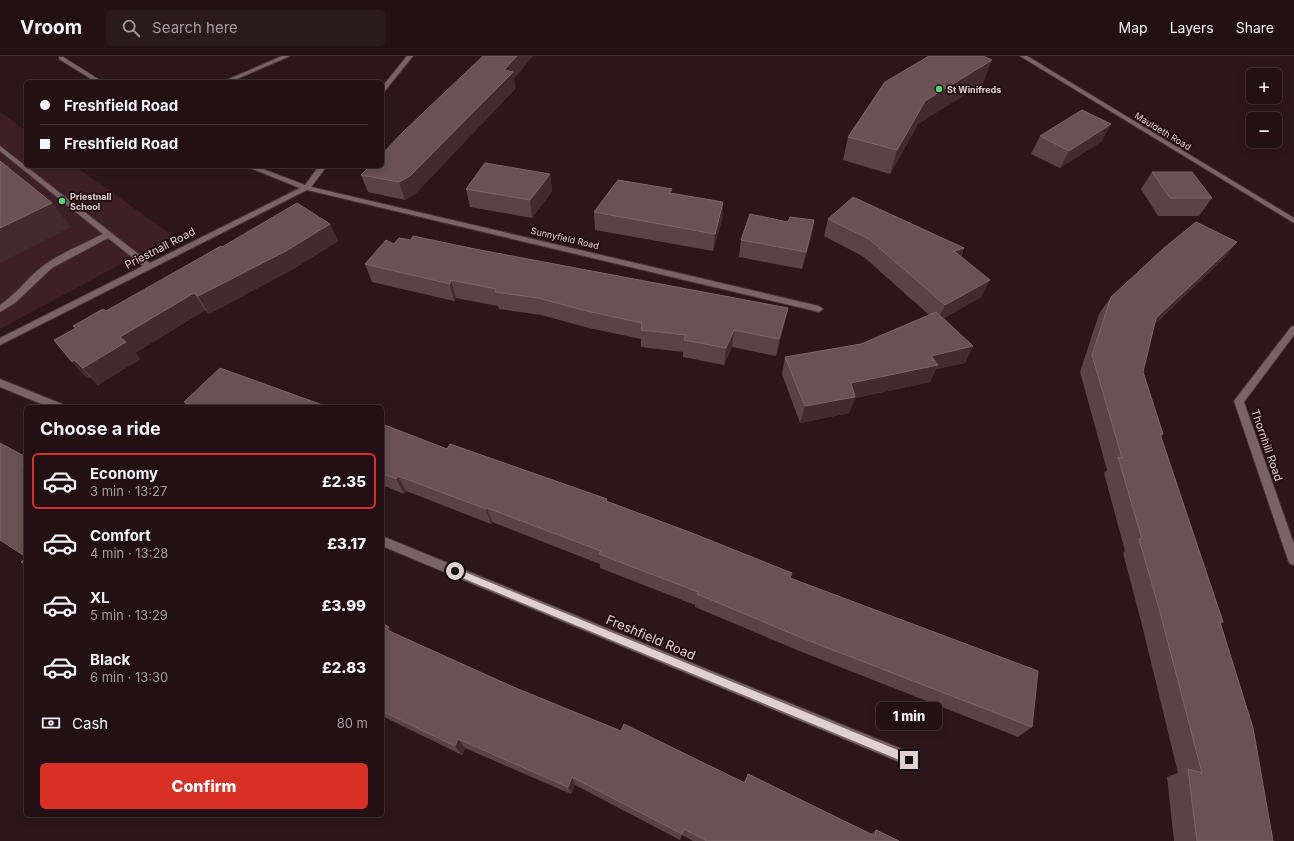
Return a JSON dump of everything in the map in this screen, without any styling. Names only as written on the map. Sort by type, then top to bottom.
[{"type":"street","points":[[230,80],[287,56]]},
{"type":"street","points":[[384,88],[410,56]]},
{"type":"street","name":"Mauldeth Road","points":[[1022,56],[1294,221]]},
{"type":"street","points":[[63,57],[97,80]]},
{"type":"street","points":[[0,148],[24,167]]},
{"type":"street","points":[[25,168],[148,266]]},
{"type":"street","name":"Sunnyfield Road","points":[[254,168],[306,188],[819,308]]},
{"type":"street","name":"Priestnall Road","points":[[0,342],[148,266],[306,188],[321,168]]},
{"type":"street","points":[[0,309],[21,294],[42,272],[53,264],[108,235]]},
{"type":"street","name":"Thornhill Road","points":[[1294,329],[1239,401],[1294,560]]},
{"type":"street","points":[[0,383],[54,405]]},
{"type":"street","name":"Freshfield Road","points":[[384,542],[909,760]]},
{"type":"shaded area","name":"Priestnall School","points":[[0,112],[24,130],[24,168],[78,168],[173,236],[0,329]]},
{"type":"building","points":[[483,56],[517,56],[504,70],[513,72],[410,176],[399,182],[361,175],[368,168],[384,168],[384,152]]},
{"type":"building","points":[[929,56],[983,56],[992,60],[925,101],[897,150],[848,137],[885,82]]},
{"type":"building","points":[[1082,110],[1111,124],[1069,151],[1040,136]]},
{"type":"building","points":[[0,161],[52,203],[0,228]]},
{"type":"building","points":[[485,163],[550,174],[530,200],[466,189]]},
{"type":"building","points":[[1152,172],[1192,172],[1212,198],[1170,198]]},
{"type":"building","points":[[618,180],[672,189],[670,193],[723,202],[715,234],[594,212]]},
{"type":"building","points":[[853,197],[964,248],[954,251],[990,280],[945,305],[869,239],[828,219]]},
{"type":"building","points":[[297,203],[330,224],[286,251],[198,296],[194,293],[120,337],[126,342],[83,368],[74,360],[72,362],[54,340],[76,328],[73,326],[103,309],[106,311],[221,246],[222,247]]},
{"type":"building","points":[[750,214],[788,222],[790,217],[814,220],[806,252],[741,240]]},
{"type":"building","points":[[1196,222],[1237,242],[1156,318],[1143,372],[1163,434],[1160,434],[1223,622],[1220,622],[1253,728],[1273,841],[1197,841],[1188,769],[1202,773],[1160,612],[1139,539],[1142,539],[1118,457],[1122,458],[1092,355],[1111,297],[1164,248]]},
{"type":"building","points":[[413,236],[788,308],[779,339],[734,330],[726,348],[684,340],[686,335],[641,330],[642,323],[538,298],[495,292],[496,289],[451,280],[450,284],[365,264],[386,240],[394,244],[399,238],[411,240]]},
{"type":"building","points":[[936,312],[973,346],[931,356],[938,365],[851,383],[855,397],[805,406],[785,357],[861,344]]},
{"type":"building","points":[[220,368],[322,405],[192,405],[184,402]]},
{"type":"building","points":[[384,425],[447,449],[450,444],[607,499],[606,501],[692,533],[792,573],[790,578],[1038,671],[1032,727],[802,638],[697,594],[698,592],[599,554],[601,551],[398,476],[396,479],[384,474]]},
{"type":"building","points":[[0,443],[24,456],[24,464],[22,466],[24,467],[24,556],[0,540]]},
{"type":"building","points":[[384,624],[389,627],[387,630],[511,686],[621,731],[624,724],[745,783],[748,774],[875,836],[876,830],[899,841],[707,841],[684,829],[682,834],[572,777],[568,787],[458,739],[455,746],[384,712]]},
{"type":"place","name":"St Winifreds","points":[[939,89]]},
{"type":"place","name":"Priestnall School","points":[[62,201]]},
{"type":"route","points":[[455,571],[909,760]]}]
